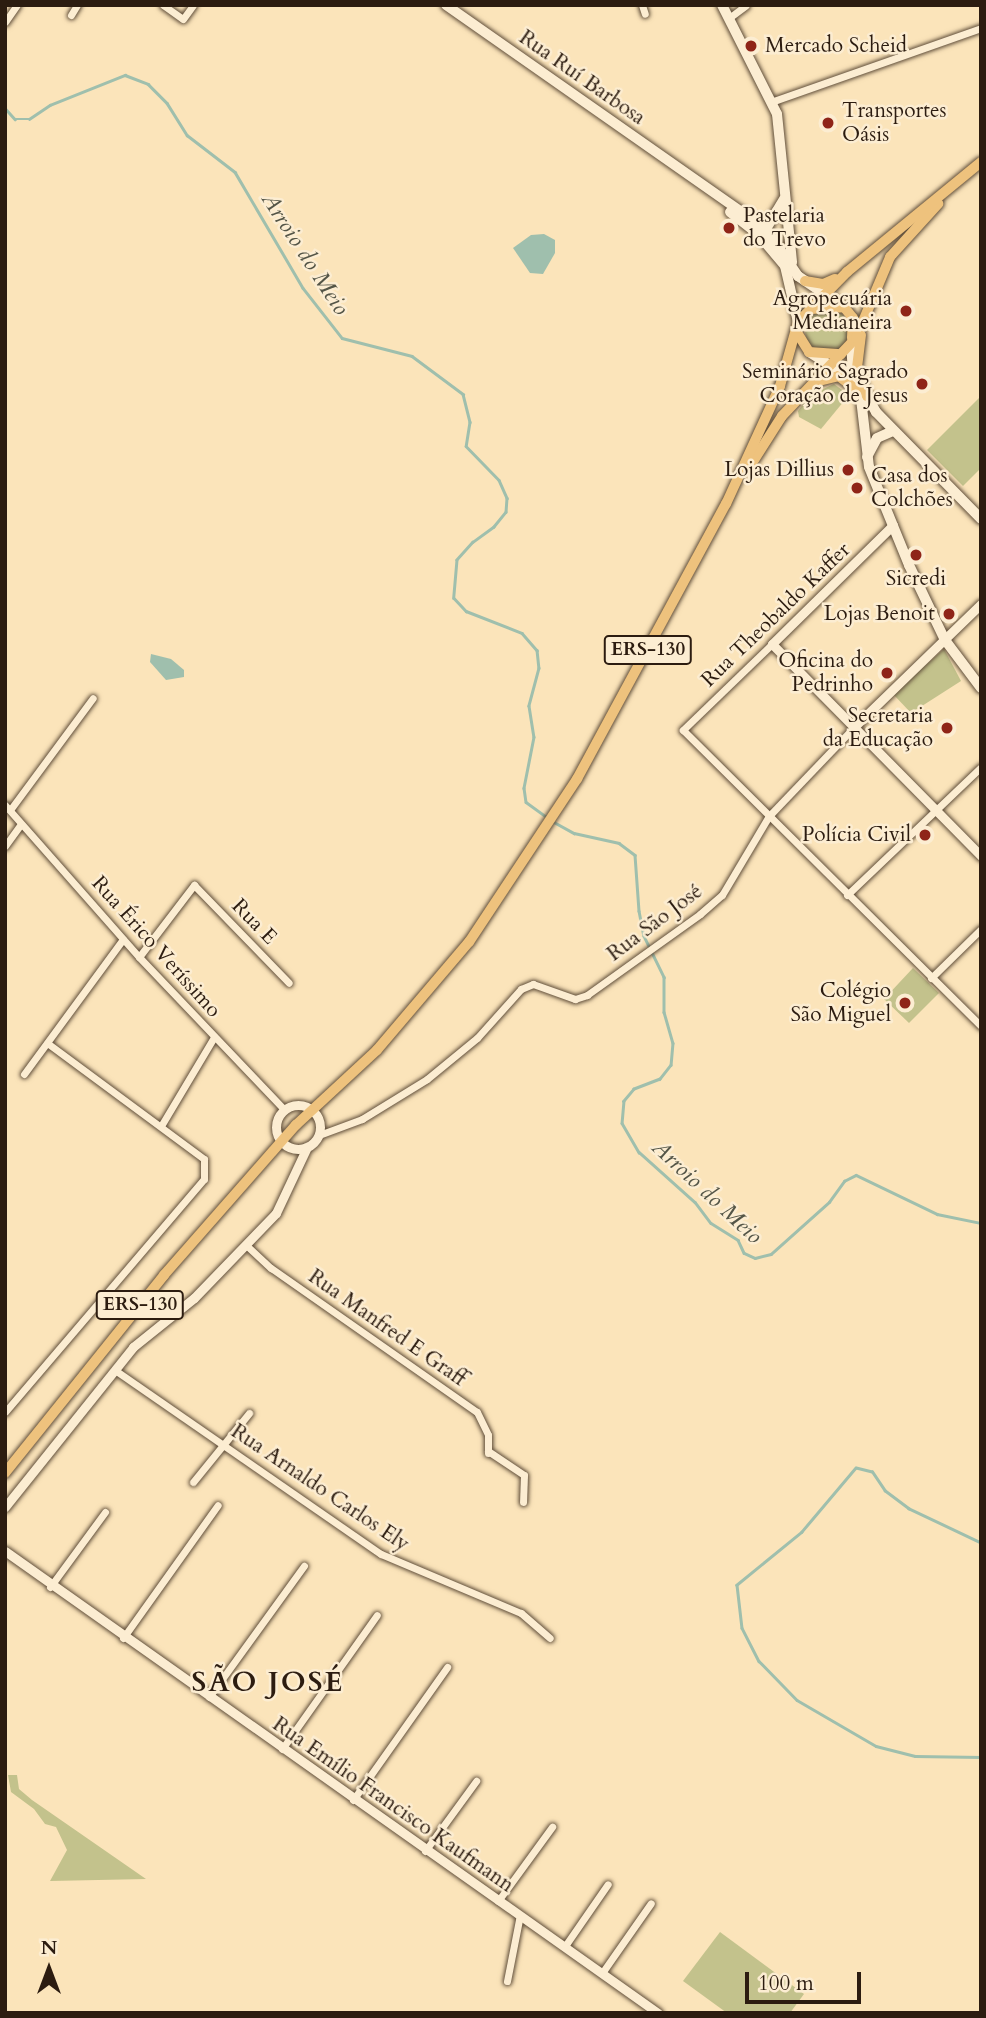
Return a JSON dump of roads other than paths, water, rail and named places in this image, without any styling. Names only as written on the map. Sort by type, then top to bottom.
[{"type":"main road","name":"Rua Ruí Barbosa","points":[[446,5],[696,183],[766,229]]},
{"type":"main road","points":[[722,5],[776,114],[785,193],[788,268],[797,326],[809,352],[831,366],[861,395],[981,519]]},
{"type":"main road","name":"ERS-130","points":[[726,504],[780,386],[797,326],[809,309],[847,272],[981,163]]},
{"type":"main road","name":"ERS-130","points":[[5,1473],[164,1275],[283,1145],[313,1108],[377,1050],[469,942],[532,852],[567,796],[726,504],[782,416],[851,344],[890,257],[981,163]]},
{"type":"main road","name":"Rua Ruí Barbosa","points":[[696,183],[759,235],[788,268]]},
{"type":"main road","points":[[785,193],[766,229],[788,268],[844,307],[853,318],[853,371],[861,395]]},
{"type":"main road","points":[[804,281],[822,284],[847,272]]},
{"type":"main road","points":[[869,302],[857,362],[867,459],[945,640],[981,688]]},
{"type":"main road","points":[[809,309],[844,307]]},
{"type":"main road","points":[[809,352],[841,354]]},
{"type":"main road","points":[[803,393],[831,376],[839,376],[861,395]]},
{"type":"main road","points":[[867,459],[870,446],[893,431]]},
{"type":"street","points":[[5,22],[17,5]]},
{"type":"street","points":[[71,15],[77,5]]},
{"type":"street","points":[[163,5],[183,19],[193,5]]},
{"type":"street","points":[[642,5],[645,14]]},
{"type":"street","points":[[729,18],[746,5]]},
{"type":"street","points":[[771,102],[981,28]]},
{"type":"street","name":"Rua Theobaldo Kaffer","points":[[769,816],[683,730],[894,525]]},
{"type":"street","name":"Rua São José","points":[[319,1135],[362,1119],[427,1079],[477,1038],[521,989],[533,984],[575,999],[587,995],[722,895],[769,816],[854,727],[981,604]]},
{"type":"street","points":[[772,643],[981,856]]},
{"type":"street","points":[[8,808],[93,698]]},
{"type":"street","points":[[847,894],[937,812],[981,767]]},
{"type":"street","name":"Rua Érico Veríssimo","points":[[8,808],[139,957],[284,1110]]},
{"type":"street","points":[[769,816],[981,1026]]},
{"type":"street","points":[[5,846],[22,824]]},
{"type":"street","name":"Rua E","points":[[139,957],[194,885],[289,983]]},
{"type":"street","points":[[931,978],[981,929]]},
{"type":"street","points":[[24,1074],[123,939]]},
{"type":"street","points":[[161,1126],[214,1037]]},
{"type":"street","points":[[5,1412],[204,1179],[204,1159],[47,1043]]},
{"type":"street","points":[[5,1507],[115,1370],[276,1213],[307,1147],[319,1135],[313,1108],[297,1104],[284,1110],[277,1130],[283,1145],[307,1147]]},
{"type":"street","name":"Rua Manfred E Graff","points":[[246,1245],[271,1268],[477,1412],[488,1435],[488,1452],[524,1475],[523,1502]]},
{"type":"street","name":"Rua Arnaldo Carlos Ely","points":[[115,1370],[381,1554],[521,1613],[550,1638]]},
{"type":"street","points":[[192,1482],[249,1413]]},
{"type":"street","points":[[123,1638],[218,1505]]},
{"type":"street","points":[[50,1587],[105,1512]]},
{"type":"street","name":"Rua Emílio Francisco Kaufmann","points":[[5,1551],[50,1587],[658,2013]]},
{"type":"street","points":[[209,1697],[304,1566]]},
{"type":"street","points":[[282,1749],[376,1615]]},
{"type":"street","points":[[353,1800],[447,1667]]},
{"type":"street","points":[[425,1851],[476,1782]]},
{"type":"street","points":[[498,1901],[552,1827]]},
{"type":"street","points":[[565,1946],[608,1884]]},
{"type":"street","points":[[601,1973],[651,1903]]},
{"type":"street","points":[[507,1981],[520,1915]]},
{"type":"waterway","name":"Arroio do Meio","points":[[5,108],[15,119],[29,119],[50,105],[125,75],[148,84],[167,103],[187,135],[235,172],[303,288],[342,338],[412,356],[463,394],[470,422],[466,446],[499,480],[507,498],[506,512],[494,527],[473,542],[457,560],[454,598],[466,611],[522,633],[537,650],[539,668],[529,706],[534,737],[524,788],[526,802],[548,818]]},
{"type":"waterway","name":"Arroio do Meio","points":[[554,822],[574,833],[619,843],[635,855],[639,911],[644,936],[664,977],[664,1012],[673,1043],[671,1065],[660,1079],[634,1089],[624,1101],[622,1123],[639,1152],[695,1202],[711,1223],[738,1240],[744,1253],[755,1258],[771,1254],[829,1202],[844,1181],[856,1175],[937,1214],[981,1223]]},
{"type":"waterway","name":"Arroio do Meio","points":[[981,1543],[909,1509],[885,1491],[872,1472],[856,1468],[802,1532],[737,1585],[742,1628],[759,1661],[797,1700],[876,1746],[915,1756],[981,1757]]},
{"type":"place","name":"Mercado Scheid","points":[[751,46]]},
{"type":"place","name":"Transportes Oásis","points":[[828,123]]},
{"type":"place","name":"Pastelaria do Trevo","points":[[729,228]]},
{"type":"place","name":"Agropecuária Medianeira","points":[[906,311]]},
{"type":"place","name":"Seminário Sagrado Coração de Jesus","points":[[922,384]]},
{"type":"place","name":"Lojas Dillius","points":[[848,470]]},
{"type":"place","name":"Casa dos Colchões","points":[[857,488]]},
{"type":"place","name":"Sicredi","points":[[916,555]]},
{"type":"place","name":"Lojas Benoit","points":[[949,614]]},
{"type":"place","name":"Oficina do Pedrinho","points":[[887,673]]},
{"type":"place","name":"Secretaria da Educação","points":[[947,728]]},
{"type":"place","name":"Polícia Civil","points":[[925,835]]},
{"type":"place","name":"Colégio São Miguel","points":[[905,1003]]},
{"type":"district","name":"SÃO JOSÉ","points":[[268,1682]]}]
